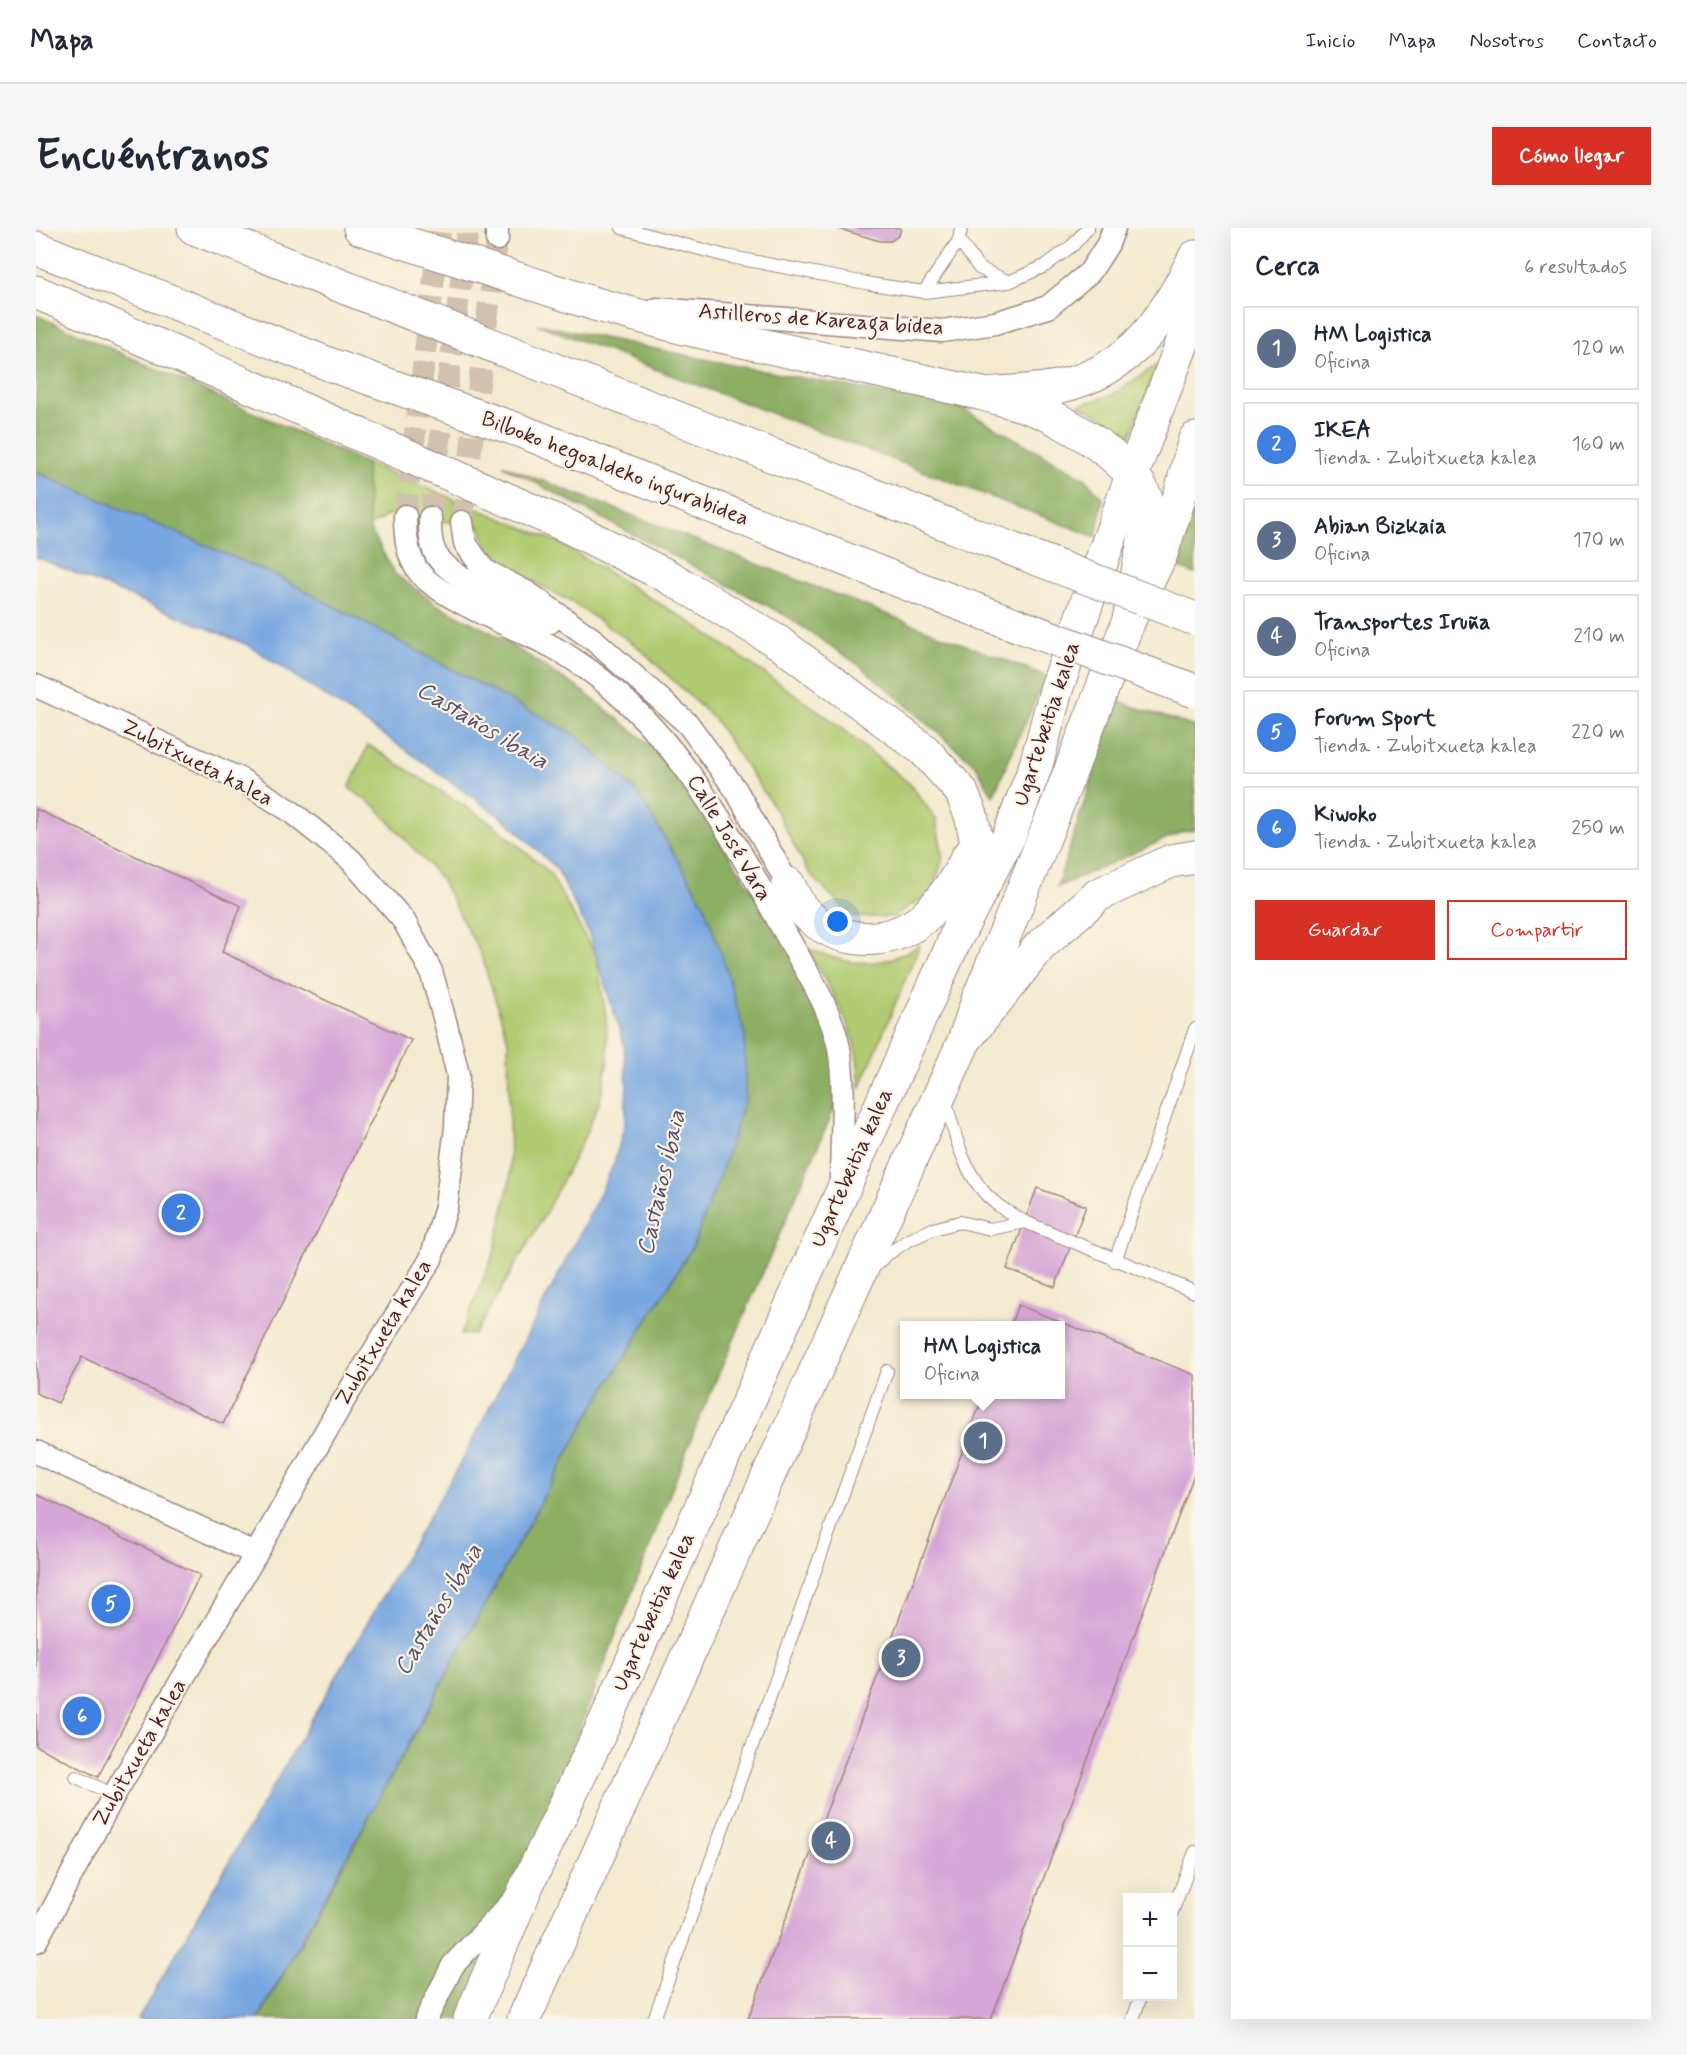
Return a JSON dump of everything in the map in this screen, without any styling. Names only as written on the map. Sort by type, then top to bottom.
[{"type":"main road","points":[[194,228],[959,529],[1195,619]]},
{"type":"main road","points":[[360,228],[596,304],[688,329],[983,394],[1058,419],[1094,442],[1132,475],[1146,497],[1149,514],[1129,620]]},
{"type":"main road","name":"Bilboko hegoaldeko ingurabidea","points":[[36,248],[331,365],[521,431],[928,592],[1195,691]]},
{"type":"main road","points":[[983,394],[1060,386],[1095,376],[1120,361],[1145,338],[1171,300],[1195,256]]},
{"type":"main road","points":[[36,292],[567,526],[669,577],[778,642],[924,750],[961,791],[976,838],[976,878],[952,944]]},
{"type":"main road","name":"Ugartebeitia kalea","points":[[470,2019],[527,1885],[605,1722],[952,944],[1009,836],[1036,765],[1056,690],[1195,303]]},
{"type":"main road","name":"Ugartebeitia kalea","points":[[524,2019],[964,1041],[978,1000],[1129,620],[1161,554],[1184,483],[1195,439]]},
{"type":"main road","points":[[788,884],[800,907],[820,925],[849,938],[885,937],[915,924],[944,896],[961,871],[976,838]]},
{"type":"main road","points":[[964,1041],[1040,946],[1098,895],[1171,861],[1195,857]]},
{"type":"street","name":"Astilleros de Kareaga bidea","points":[[596,304],[942,331],[995,323],[1048,307],[1090,272],[1108,244],[1114,228]]},
{"type":"street","name":"Calle José Vara","points":[[405,516],[406,537],[411,559],[420,574],[436,588],[552,647],[609,686],[646,722],[687,768],[721,818],[823,1002],[838,1047],[842,1091],[841,1194]]},
{"type":"street","name":"Calle José Vara","points":[[430,518],[432,545],[439,558],[452,571],[482,590],[595,641]]},
{"type":"street","name":"Calle José Vara","points":[[462,522],[465,543],[484,570],[528,593],[595,641],[688,724],[736,790],[788,884]]},
{"type":"street","name":"Zubitxueta kalea","points":[[36,686],[240,779],[289,810],[350,859],[404,921],[431,971],[458,1075],[456,1127],[446,1207],[431,1259],[342,1403],[114,1795],[36,1941]]},
{"type":"street","points":[[36,1452],[256,1554]]},
{"type":"street","points":[[426,2019],[453,1965],[527,1885]]},
{"type":"lane","points":[[622,228],[726,256],[924,292],[1009,282],[1045,266],[1073,245],[1088,228]]},
{"type":"lane","points":[[924,292],[960,234],[979,268],[1009,282]]},
{"type":"lane","points":[[1114,1260],[1195,1029]]},
{"type":"lane","points":[[942,1089],[965,1162],[977,1184],[994,1203],[1025,1222],[1195,1292]]},
{"type":"lane","points":[[848,1298],[885,1256],[907,1241],[933,1229],[960,1222],[990,1229],[1025,1222]]},
{"type":"lane","points":[[654,2019],[886,1371]]},
{"type":"lane","points":[[76,1776],[114,1795]]},
{"type":"lane","points":[[1177,1901],[1195,1852]]},
{"type":"lane","points":[[1132,2019],[1139,2001]]},
{"type":"green space","points":[[36,315],[366,463],[369,527],[395,574],[438,605],[494,634],[580,689],[653,747],[715,833],[823,1001],[842,1091],[696,1426],[468,2019],[259,2019],[587,1418],[693,1246],[723,1167],[745,1097],[726,968],[36,474]]},
{"type":"green space","points":[[537,324],[732,365],[959,407],[1085,478],[1103,499],[1096,537]]},
{"type":"green space","points":[[1157,365],[1130,438],[1109,420],[1078,405],[1112,395]]},
{"type":"green space","points":[[366,463],[558,542],[693,624],[826,716],[911,785],[936,819],[943,858],[932,892],[893,917],[853,917],[809,873],[774,807],[715,720],[637,646],[571,602],[492,559],[480,526],[390,514],[369,527]]},
{"type":"green space","points":[[502,465],[1046,676],[993,796],[976,766],[936,731],[863,668],[785,615]]},
{"type":"green space","points":[[1195,473],[1195,574],[1168,564]]},
{"type":"green space","points":[[1117,701],[1195,727],[1195,830],[1181,832],[1057,887]]},
{"type":"green space","points":[[368,745],[493,824],[549,872],[596,956],[606,1016],[608,1060],[600,1101],[544,1216],[475,1334],[461,1335],[495,1250],[510,1178],[508,1040],[482,957],[441,879],[376,807],[349,788]]},
{"type":"green space","points":[[920,945],[860,1088],[856,1051],[847,1023],[804,947],[846,961],[868,963],[894,958]]},
{"type":"water","name":"Castaños ibaia","points":[[36,472],[279,577],[577,736],[637,792],[703,902],[726,968],[745,1035],[745,1097],[723,1167],[693,1246],[587,1418],[258,2019],[138,2019],[466,1453],[596,1202],[614,1163],[625,1124],[627,1084],[624,1044],[589,934],[557,869],[509,823],[406,750],[248,645],[36,557]]},
{"type":"building","points":[[836,228],[901,228],[899,235],[891,241],[880,241]]},
{"type":"building","points":[[36,809],[241,906],[222,952],[411,1040],[223,1424],[82,1357],[58,1403],[36,1393]]},
{"type":"building","points":[[1037,1188],[1086,1206],[1055,1287],[1007,1269]]},
{"type":"building","points":[[1018,1305],[1058,1321],[1012,1321]]},
{"type":"building","points":[[1065,1324],[1195,1375],[1195,1472],[991,2019],[748,2019],[982,1399],[1065,1399]]},
{"type":"building","points":[[36,1494],[200,1575],[98,1777],[36,1746]]},
{"type":"tunnel","points":[[405,516],[440,228]]},
{"type":"tunnel","points":[[430,518],[468,228]]},
{"type":"tunnel","points":[[462,522],[497,239]]},
{"type":"place","name":"IKEA","points":[[181,1213]]},
{"type":"place","name":"HM Logistica","points":[[983,1441]]},
{"type":"place","name":"Forum Sport","points":[[111,1604]]},
{"type":"place","name":"Abian Bizkaia","points":[[901,1658]]},
{"type":"place","name":"Kiwoko","points":[[82,1716]]},
{"type":"place","name":"Transportes Iruña","points":[[831,1841]]}]
